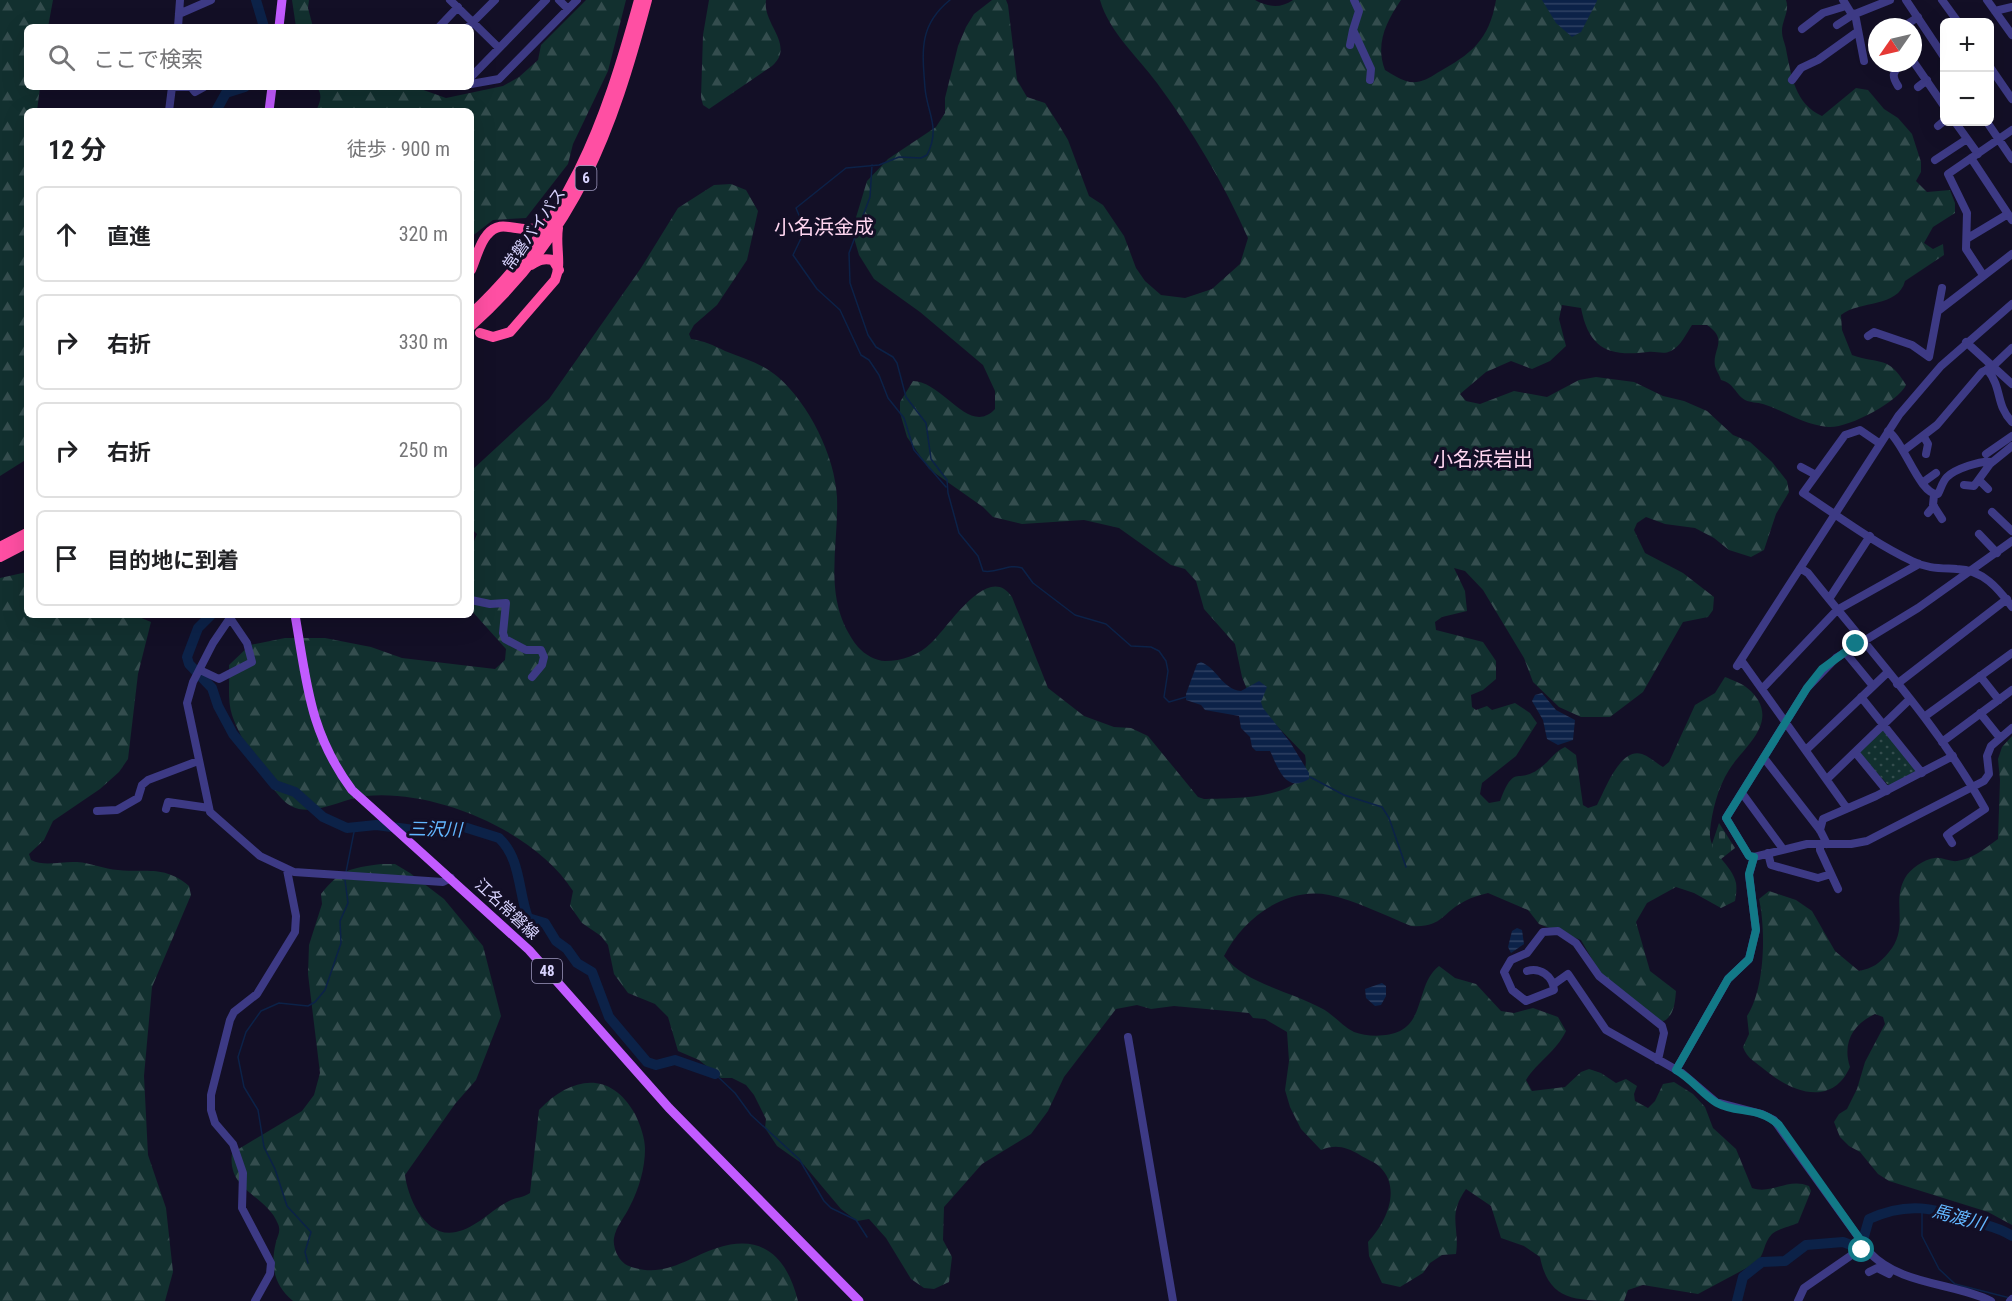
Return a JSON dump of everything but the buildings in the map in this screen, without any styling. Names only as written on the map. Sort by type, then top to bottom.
[{"type":"highway","name":"常磐バイパス","points":[[554,223],[596,137],[616,83],[639,0]]},
{"type":"highway","name":"常磐バイパス","points":[[474,323],[499,300],[554,223],[577,196],[603,140],[625,82],[647,0]]},
{"type":"highway","points":[[474,262],[482,242],[493,229],[502,226],[521,231],[554,223],[559,270],[555,280],[510,332],[493,337],[480,333]]},
{"type":"highway","points":[[521,231],[526,244],[525,263],[539,259],[553,260],[559,270]]},
{"type":"highway","name":"常磐バイパス","points":[[474,311],[525,263]]},
{"type":"highway","points":[[0,547],[24,535]]},
{"type":"highway","points":[[0,557],[24,545]]},
{"type":"main road","points":[[279,24],[282,0]]},
{"type":"main road","points":[[269,108],[272,90]]},
{"type":"main road","name":"江名常磐線","points":[[296,618],[312,709],[321,740],[334,766],[364,802],[529,950],[669,1108],[860,1301]]},
{"type":"street","points":[[178,24],[180,0]]},
{"type":"street","points":[[179,14],[211,0]]},
{"type":"street","points":[[450,0],[471,24],[495,0]]},
{"type":"street","points":[[474,74],[546,0]]},
{"type":"street","points":[[559,0],[568,9]]},
{"type":"street","points":[[474,83],[499,79],[577,0]]},
{"type":"street","points":[[1350,45],[1359,11],[1354,0]]},
{"type":"street","points":[[1837,25],[1855,14],[1890,0]]},
{"type":"street","points":[[1906,0],[1940,51]]},
{"type":"street","points":[[1942,0],[1955,18]]},
{"type":"street","points":[[1987,0],[2012,35]]},
{"type":"street","points":[[1802,29],[1823,13],[1845,3],[1855,14],[1857,32],[1865,53],[1864,60]]},
{"type":"street","points":[[1995,11],[2012,7]]},
{"type":"street","points":[[442,24],[458,8]]},
{"type":"street","points":[[474,26],[500,48]]},
{"type":"street","points":[[1353,30],[1371,69],[1370,80]]},
{"type":"street","points":[[1792,80],[1797,70],[1857,32]]},
{"type":"street","points":[[1809,64],[1813,73]]},
{"type":"street","points":[[1893,72],[1893,78],[1898,86]]},
{"type":"street","points":[[1921,72],[1940,100]]},
{"type":"street","points":[[1993,72],[2012,99]]},
{"type":"street","points":[[1918,87],[1927,80]]},
{"type":"street","points":[[169,108],[172,90]]},
{"type":"street","points":[[1958,126],[2010,217],[1968,238]]},
{"type":"street","points":[[1990,126],[2012,159]]},
{"type":"street","points":[[1983,275],[1966,249],[1967,213],[1948,174],[2012,130]]},
{"type":"street","points":[[1935,160],[1967,139]]},
{"type":"street","points":[[1938,311],[2012,254]]},
{"type":"street","points":[[1929,354],[1941,288]]},
{"type":"street","points":[[1846,807],[1807,749],[1762,689],[1739,663],[1887,431],[1941,366],[2012,304]]},
{"type":"street","points":[[1868,336],[1874,332],[1918,349],[1929,357],[1929,354]]},
{"type":"street","points":[[1966,342],[1990,368],[2000,390],[2000,405],[2012,422]]},
{"type":"street","points":[[1904,451],[1923,437],[2012,348]]},
{"type":"street","points":[[1910,357],[1918,349]]},
{"type":"street","points":[[1929,354],[1941,366]]},
{"type":"street","points":[[1990,368],[2010,379]]},
{"type":"street","points":[[1879,443],[1860,430],[1845,435],[1803,492],[1870,536],[1919,564],[1971,571],[1987,579],[2009,600],[1897,684]]},
{"type":"street","points":[[1887,431],[1904,451],[1925,489],[1934,495]]},
{"type":"street","points":[[1986,454],[2012,436]]},
{"type":"street","points":[[1923,437],[1928,444],[1926,454]]},
{"type":"street","points":[[1964,485],[1971,487],[1992,462],[2012,446]]},
{"type":"street","points":[[1934,495],[1938,494],[1945,480],[1952,473],[1974,463],[1992,462]]},
{"type":"street","points":[[1802,468],[1815,475]]},
{"type":"street","points":[[1922,483],[1936,473]]},
{"type":"street","points":[[1979,480],[1988,489]]},
{"type":"street","points":[[1934,495],[1934,506],[1942,519]]},
{"type":"street","points":[[1928,513],[1934,506]]},
{"type":"street","points":[[1992,512],[2012,531]]},
{"type":"street","points":[[1979,534],[1997,553]]},
{"type":"street","points":[[1829,599],[1870,536]]},
{"type":"street","points":[[2012,541],[1918,608],[1845,652],[1822,669],[1786,721],[1726,818],[1749,856],[1754,857],[1783,849],[1867,841],[1973,787],[1989,774],[1987,756],[1991,746],[2012,728]]},
{"type":"street","points":[[1762,689],[1837,610],[1919,564]]},
{"type":"street","points":[[1800,568],[1808,573],[1910,699],[1973,787],[1985,809],[1947,835],[1952,843]]},
{"type":"street","points":[[474,601],[490,604],[506,603],[505,639],[526,650],[541,650],[544,657],[542,665],[532,677]]},
{"type":"street","points":[[230,618],[213,643],[193,682],[187,703],[209,808],[215,817],[260,856],[286,870],[305,874],[443,882],[451,878]]},
{"type":"street","points":[[200,670],[219,679],[252,662],[247,643],[232,618]]},
{"type":"street","points":[[1845,652],[1873,686]]},
{"type":"street","points":[[1924,717],[2012,652]]},
{"type":"street","points":[[1807,749],[1887,672]]},
{"type":"street","points":[[1980,676],[1999,700]]},
{"type":"street","points":[[1942,742],[2012,690]]},
{"type":"street","points":[[1861,697],[1922,773]]},
{"type":"street","points":[[1827,779],[1910,699]]},
{"type":"street","points":[[1980,713],[2000,738]]},
{"type":"street","points":[[1855,752],[1887,791]]},
{"type":"street","points":[[1820,830],[1823,819],[1887,791],[1953,756]]},
{"type":"street","points":[[1764,758],[1820,830],[1824,844],[1820,850],[1838,889]]},
{"type":"street","points":[[97,811],[117,810],[138,798],[142,785],[148,780],[198,761]]},
{"type":"street","points":[[1742,793],[1783,849]]},
{"type":"street","points":[[166,809],[168,802],[209,808]]},
{"type":"street","points":[[1768,853],[1771,865],[1818,878],[1832,874]]},
{"type":"street","points":[[1676,1070],[1728,979],[1749,959],[1756,930],[1749,874],[1754,857]]},
{"type":"street","points":[[255,1301],[270,1274],[271,1263],[242,1208],[243,1173],[233,1144],[215,1124],[210,1101],[234,1012],[257,994],[295,932],[296,916],[286,870]]},
{"type":"street","points":[[1527,971],[1536,969],[1541,971],[1554,984],[1554,990],[1551,993],[1526,1001],[1512,990],[1504,972],[1511,960],[1527,953],[1543,932],[1558,931],[1576,943],[1599,976],[1662,1026],[1664,1033],[1658,1060]]},
{"type":"street","points":[[1554,984],[1568,974],[1606,1030],[1676,1070],[1701,1087],[1716,1102],[1762,1114],[1779,1125],[1875,1259],[1896,1272],[1991,1301]]},
{"type":"street","points":[[1128,1037],[1173,1301]]},
{"type":"street","points":[[1798,1301],[1804,1288],[1856,1252],[1867,1249]]},
{"type":"street","points":[[1869,1272],[1874,1268],[1889,1274],[1896,1272]]},
{"type":"green space","points":[[0,0],[53,0],[49,24],[24,24],[24,90],[40,90],[37,108],[24,108],[24,461],[0,476]]},
{"type":"green space","points":[[292,0],[309,0],[308,8],[312,24],[296,24]]},
{"type":"green space","points":[[586,0],[626,0],[608,71],[573,144],[568,164],[526,218],[493,220],[474,235],[474,108],[317,108],[320,102],[319,90],[423,90],[446,98],[503,86],[519,77],[538,60],[541,45]]},
{"type":"green space","points":[[709,0],[766,0],[766,9],[780,42],[781,50],[772,66],[709,109],[703,105],[701,97],[703,35]]},
{"type":"green space","points":[[992,0],[1006,0],[1017,80],[1027,97],[1045,103],[1068,140],[1089,196],[1103,205],[1124,236],[1136,268],[1145,281],[1161,295],[1185,298],[1212,289],[1240,264],[1248,238],[1229,198],[1195,138],[1157,83],[1110,23],[1100,0],[1255,0],[1274,6],[1293,0],[1401,0],[1384,34],[1382,60],[1385,70],[1403,80],[1418,82],[1449,66],[1477,45],[1489,26],[1496,0],[1786,0],[1787,8],[1782,36],[1792,78],[1806,104],[1822,116],[1856,88],[1868,90],[1884,109],[1898,118],[1912,134],[1921,162],[1921,172],[1916,181],[1927,192],[1950,190],[1955,203],[1955,213],[1933,227],[1924,243],[1933,249],[1943,244],[1944,255],[1905,281],[1895,296],[1849,310],[1841,315],[1842,330],[1852,355],[1889,365],[1906,385],[1883,406],[1847,424],[1819,426],[1763,404],[1745,400],[1729,384],[1721,380],[1715,366],[1717,335],[1707,325],[1692,325],[1675,349],[1668,352],[1622,353],[1603,347],[1595,341],[1589,333],[1581,308],[1562,305],[1559,319],[1566,346],[1550,361],[1532,369],[1511,361],[1486,372],[1460,394],[1466,401],[1480,404],[1514,391],[1547,397],[1579,380],[1596,377],[1634,382],[1663,396],[1684,401],[1707,411],[1733,435],[1750,442],[1772,462],[1787,481],[1789,492],[1776,514],[1764,550],[1751,557],[1729,550],[1714,538],[1695,528],[1665,524],[1646,517],[1637,523],[1634,530],[1645,553],[1683,573],[1714,597],[1713,610],[1708,617],[1683,622],[1643,692],[1610,717],[1581,717],[1559,707],[1533,682],[1524,658],[1483,590],[1465,571],[1454,568],[1465,591],[1467,611],[1442,617],[1435,622],[1436,630],[1483,642],[1496,661],[1496,679],[1483,690],[1471,695],[1472,707],[1476,710],[1487,706],[1492,710],[1515,703],[1530,713],[1537,723],[1516,756],[1482,783],[1480,794],[1489,803],[1500,801],[1513,778],[1532,773],[1565,747],[1576,755],[1583,805],[1588,808],[1597,805],[1614,771],[1627,757],[1642,754],[1663,767],[1669,762],[1695,705],[1715,693],[1725,677],[1748,688],[1758,700],[1762,710],[1759,728],[1725,777],[1716,799],[1710,831],[1710,839],[1716,852],[1734,876],[1735,901],[1721,908],[1694,893],[1676,887],[1647,903],[1636,922],[1650,971],[1676,991],[1669,1017],[1662,1022],[1600,973],[1581,940],[1539,924],[1528,910],[1488,893],[1476,896],[1457,906],[1430,925],[1422,926],[1411,926],[1329,895],[1297,896],[1281,901],[1254,919],[1242,930],[1224,956],[1256,980],[1321,1008],[1354,1032],[1371,1035],[1395,1033],[1408,1025],[1418,1009],[1427,981],[1439,966],[1455,978],[1476,984],[1501,1011],[1514,1013],[1533,1008],[1558,1017],[1566,1031],[1557,1045],[1526,1080],[1532,1091],[1565,1087],[1581,1072],[1589,1069],[1601,1073],[1616,1083],[1626,1079],[1637,1086],[1634,1094],[1635,1101],[1648,1108],[1655,1101],[1663,1084],[1674,1082],[1693,1094],[1705,1107],[1713,1128],[1736,1149],[1752,1188],[1759,1190],[1794,1184],[1809,1186],[1811,1191],[1798,1223],[1772,1234],[1756,1263],[1698,1294],[1643,1285],[1628,1290],[1624,1301],[1578,1299],[1557,1290],[1544,1272],[1540,1257],[1524,1246],[1501,1238],[1491,1206],[1466,1189],[1457,1207],[1456,1254],[1442,1255],[1430,1263],[1423,1273],[1400,1287],[1382,1283],[1369,1256],[1368,1242],[1381,1225],[1389,1206],[1391,1195],[1387,1176],[1378,1165],[1350,1150],[1336,1147],[1321,1150],[1301,1129],[1290,1107],[1285,1090],[1289,1061],[1287,1032],[1265,1019],[1253,1018],[1249,1013],[1174,1006],[1151,1009],[1137,1005],[1116,1009],[1064,1077],[1048,1111],[1031,1134],[982,1164],[944,1207],[943,1240],[952,1257],[949,1282],[934,1289],[924,1288],[911,1279],[886,1238],[869,1219],[857,1221],[841,1209],[804,1165],[777,1146],[765,1128],[766,1119],[754,1095],[746,1085],[732,1078],[721,1078],[699,1060],[678,1051],[668,1017],[655,1004],[628,993],[614,974],[608,945],[601,936],[582,923],[570,906],[573,891],[556,870],[535,850],[510,833],[482,819],[453,807],[423,800],[393,796],[366,796],[318,809],[300,809],[283,800],[257,765],[236,725],[230,709],[229,696],[229,665],[250,645],[285,638],[325,638],[371,647],[402,658],[495,669],[505,660],[506,649],[474,613],[474,541],[477,534],[474,531],[474,468],[549,399],[641,268],[678,208],[714,185],[731,184],[746,190],[758,211],[747,260],[717,305],[694,325],[689,334],[691,339],[712,345],[772,372],[789,388],[810,416],[826,448],[835,481],[837,516],[834,574],[839,611],[858,647],[870,657],[882,661],[898,660],[910,656],[931,643],[958,612],[980,592],[992,587],[1002,588],[1012,597],[1048,688],[1084,716],[1114,727],[1131,728],[1148,736],[1198,797],[1204,799],[1250,797],[1285,789],[1297,781],[1305,770],[1305,755],[1251,699],[1242,677],[1235,644],[1204,609],[1196,581],[1185,569],[1171,565],[1119,528],[1084,520],[1022,524],[993,517],[983,507],[929,469],[907,437],[900,413],[900,402],[913,381],[935,390],[966,413],[976,417],[985,416],[995,409],[995,391],[983,365],[920,312],[874,279],[859,255],[854,238],[854,224],[867,181],[888,159],[936,127],[945,113],[945,98],[958,46],[974,14]]},
{"type":"green space","points":[[24,573],[24,618],[141,618],[151,622],[138,674],[128,759],[119,772],[100,789],[53,821],[44,840],[29,854],[31,860],[42,863],[77,862],[128,871],[163,872],[180,879],[189,886],[191,895],[152,987],[144,1076],[148,1155],[166,1208],[173,1272],[165,1301],[0,1301],[0,578]]},
{"type":"green space","points":[[1882,729],[1917,772],[1889,786],[1859,753]]},
{"type":"green space","points":[[2012,736],[2012,1225],[1988,1212],[1889,1181],[1878,1174],[1860,1152],[1840,1137],[1834,1122],[1839,1114],[1847,1109],[1857,1089],[1865,1062],[1885,1024],[1883,1017],[1875,1014],[1855,1029],[1847,1050],[1850,1067],[1842,1080],[1833,1088],[1823,1092],[1799,1090],[1788,1085],[1752,1060],[1743,1047],[1749,1034],[1747,1016],[1753,1004],[1761,975],[1763,927],[1759,899],[1769,891],[1796,900],[1812,911],[1835,951],[1859,971],[1876,965],[1895,943],[1900,924],[1901,887],[1910,871],[1922,862],[1931,859],[1963,860],[1979,853],[1998,839],[2000,780],[1998,759],[2002,747]]},
{"type":"green space","points":[[1719,823],[1735,848],[1721,859],[1715,856],[1712,844]]},
{"type":"green space","points":[[381,864],[395,864],[444,899],[483,946],[501,1016],[476,1080],[455,1104],[405,1175],[410,1195],[420,1215],[427,1223],[445,1233],[463,1230],[509,1201],[530,1193],[539,1110],[564,1090],[576,1085],[602,1084],[614,1090],[625,1100],[635,1114],[645,1145],[639,1186],[614,1238],[615,1249],[621,1261],[635,1268],[657,1270],[678,1265],[717,1248],[748,1244],[760,1247],[780,1261],[787,1272],[798,1301],[293,1301],[287,1295],[278,1282],[274,1267],[278,1224],[265,1206],[241,1185],[235,1176],[232,1153],[302,1111],[314,1095],[320,1073],[308,974],[309,945],[322,904],[321,894],[334,880],[346,872]]},
{"type":"water","points":[[1542,0],[1597,1],[1581,32],[1572,37],[1556,23]]},
{"type":"water","points":[[1201,662],[1212,669],[1229,687],[1241,691],[1259,681],[1267,687],[1261,702],[1263,708],[1290,742],[1309,773],[1309,779],[1301,783],[1288,781],[1270,751],[1256,751],[1252,747],[1250,737],[1241,728],[1239,716],[1205,710],[1201,705],[1186,700],[1197,664]]},
{"type":"water","points":[[1542,693],[1556,710],[1575,720],[1573,740],[1558,745],[1547,739],[1543,720],[1532,701],[1535,695]]},
{"type":"water","points":[[1517,928],[1522,930],[1524,944],[1511,953],[1508,947],[1512,931]]},
{"type":"water","points":[[1382,983],[1386,986],[1386,996],[1381,1005],[1375,1006],[1366,998],[1365,989]]},
{"type":"waterway","name":"三沢川","points":[[256,0],[263,24]]},
{"type":"waterway","points":[[946,487],[914,450],[904,418],[888,398],[879,375],[869,360],[861,355],[840,310],[817,289],[793,255],[805,230],[796,208],[846,168],[879,165],[899,157],[921,158],[927,155],[933,128],[926,97],[923,50],[933,19],[950,0]]},
{"type":"waterway","name":"三沢川","points":[[218,108],[226,93],[236,90]]},
{"type":"waterway","points":[[872,165],[870,197],[849,253],[850,283],[868,335],[876,347],[893,357],[897,363],[906,397],[926,423],[931,459],[947,480],[948,493],[959,533],[978,556],[983,571],[1022,568],[1033,583],[1075,615],[1106,624],[1131,646],[1151,647],[1159,651],[1166,661],[1168,671],[1164,697],[1169,702],[1186,697]]},
{"type":"waterway","name":"三沢川","points":[[208,618],[198,628],[187,657],[189,664],[212,688],[218,706],[233,734],[275,785],[295,792],[323,817],[347,828],[376,825],[430,832],[464,827],[499,838],[506,846],[515,865],[528,918],[545,923],[556,941],[567,949],[577,963],[592,972],[609,1017],[647,1062],[656,1065],[675,1060],[715,1074]]},
{"type":"waterway","points":[[1310,777],[1344,795],[1382,807],[1389,818],[1406,867]]},
{"type":"waterway","points":[[346,872],[355,827]]},
{"type":"waterway","points":[[308,1263],[305,1252],[311,1232],[287,1206],[275,1169],[264,1147],[258,1110],[244,1087],[238,1057],[246,1032],[261,1011],[279,1003],[308,1006],[315,1002],[325,990],[341,943],[340,921],[348,903],[345,880]]},
{"type":"waterway","points":[[715,1074],[735,1093],[751,1115],[799,1159],[824,1201],[831,1208],[856,1220],[867,1237]]},
{"type":"waterway","points":[[1922,1207],[1922,1236],[1939,1269],[1955,1284],[2010,1298]]},
{"type":"waterway","name":"馬渡川","points":[[1737,1301],[1743,1277],[1762,1262],[1785,1261],[1806,1245],[1843,1242],[1856,1247],[1863,1240],[1869,1219],[1883,1213],[1909,1208],[1933,1210],[1998,1229],[2012,1236]]},
{"type":"district","name":"小名浜金成","points":[[824,227]]},
{"type":"district","name":"小名浜岩出","points":[[1483,459]]},
{"type":"route","points":[[1856,644],[1822,669],[1807,688],[1726,818],[1749,856],[1754,857],[1749,874],[1756,930],[1753,946],[1749,959],[1728,979],[1676,1070],[1701,1087],[1716,1102],[1729,1107],[1747,1109],[1774,1120],[1867,1249],[1862,1250]]}]
